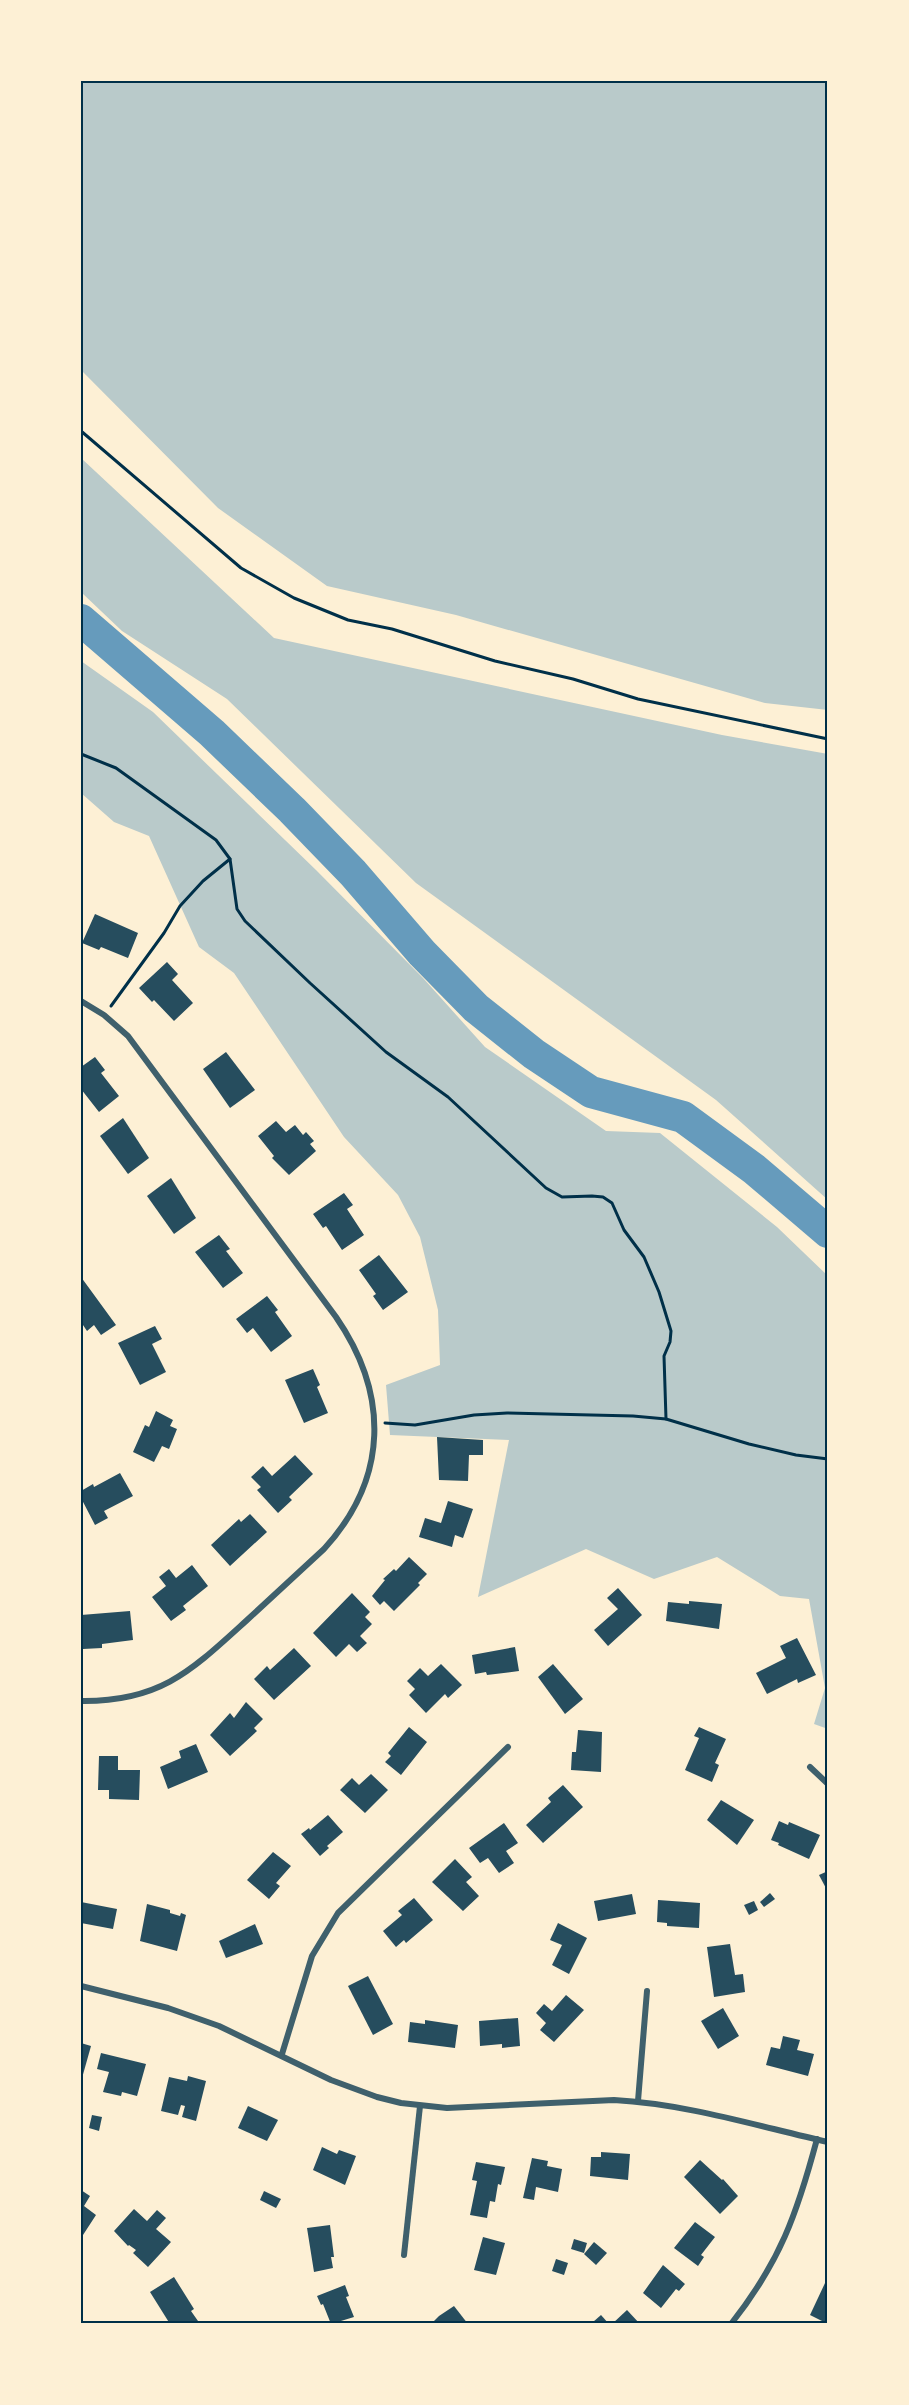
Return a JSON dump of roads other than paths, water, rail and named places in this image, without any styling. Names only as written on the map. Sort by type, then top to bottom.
[{"type":"street","points":[[81,1001],[104,1015],[128,1036],[350,1338],[369,1381],[374,1424],[368,1476],[359,1500],[337,1535],[324,1549],[185,1675],[142,1694],[103,1701],[81,1701]]},
{"type":"street","points":[[282,2054],[312,1956],[338,1913],[508,1747]]},
{"type":"street","points":[[810,1767],[828,1784]]},
{"type":"street","points":[[81,1986],[168,2008],[219,2026],[282,2054],[332,2080],[377,2097],[420,2106],[447,2108],[614,2100],[638,2101],[707,2112],[828,2142]]},
{"type":"street","points":[[638,2101],[647,1991]]},
{"type":"street","points":[[404,2255],[420,2106]]},
{"type":"street","points":[[731,2324],[753,2296],[786,2237],[801,2196],[817,2139]]},
{"type":"waterway","points":[[81,620],[212,733],[292,810],[353,873],[422,953],[476,1008],[534,1054],[591,1092],[683,1117],[754,1169],[828,1232]]}]
